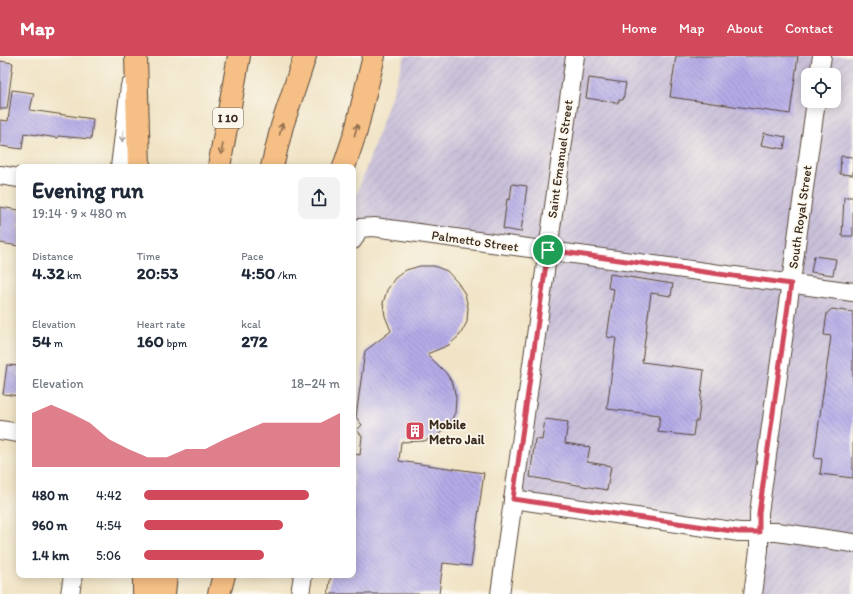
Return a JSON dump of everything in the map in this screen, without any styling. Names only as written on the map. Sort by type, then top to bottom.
[{"type":"highway","points":[[136,56],[139,164]]},
{"type":"highway","points":[[273,164],[282,126],[305,56]]},
{"type":"highway","points":[[345,164],[356,130],[374,56]]},
{"type":"highway","name":"I 10","points":[[220,164],[238,63]]},
{"type":"highway","points":[[144,578],[144,594]]},
{"type":"highway","points":[[164,594],[166,578]]},
{"type":"highway","points":[[209,594],[211,578]]},
{"type":"highway","points":[[219,594],[223,578]]},
{"type":"street","points":[[120,164],[125,121],[136,56]]},
{"type":"street","name":"Saint Emanuel Street","points":[[500,594],[575,56]]},
{"type":"street","points":[[820,68],[822,56]]},
{"type":"street","name":"South Royal Street","points":[[753,594],[759,550],[759,513],[815,108]]},
{"type":"street","points":[[0,176],[16,178]]},
{"type":"street","name":"Palmetto Street","points":[[356,234],[374,227],[853,292]]},
{"type":"street","points":[[0,430],[16,433]]},
{"type":"street","points":[[513,499],[739,532],[777,532],[853,543]]},
{"type":"street","points":[[70,594],[73,578]]},
{"type":"street","points":[[300,594],[303,578]]},
{"type":"shaded area","points":[[405,56],[853,56],[853,594],[753,594],[759,532],[513,499],[548,250],[356,225],[356,197]]},
{"type":"building","points":[[676,56],[798,56],[790,114],[670,97]]},
{"type":"building","points":[[0,61],[13,63],[7,109],[0,109]]},
{"type":"building","points":[[589,78],[626,83],[623,100],[619,100],[618,103],[586,98]]},
{"type":"building","points":[[12,90],[34,93],[30,110],[93,119],[91,139],[58,136],[58,138],[24,133],[22,149],[0,146],[0,120],[8,121]]},
{"type":"building","points":[[764,133],[786,137],[784,149],[761,145]]},
{"type":"building","points":[[841,156],[853,157],[853,175],[840,174]]},
{"type":"building","points":[[512,184],[527,186],[521,232],[503,229],[507,199],[510,200]]},
{"type":"building","points":[[844,197],[853,197],[853,236],[842,236]]},
{"type":"building","points":[[0,207],[16,210],[16,246],[0,243]]},
{"type":"building","points":[[814,256],[836,259],[833,275],[811,272]]},
{"type":"building","name":"Mobile Metro Jail","points":[[420,266],[434,266],[447,271],[458,283],[465,294],[468,307],[467,322],[460,335],[449,345],[427,354],[446,373],[453,384],[456,398],[455,413],[448,426],[437,436],[424,441],[401,442],[399,461],[484,473],[471,566],[443,563],[439,594],[328,594],[331,578],[356,578],[356,454],[360,455],[362,436],[357,430],[362,425],[356,417],[365,351],[391,331],[385,316],[383,303],[387,290],[395,278],[406,270]]},
{"type":"building","points":[[610,274],[673,284],[671,296],[651,293],[642,362],[704,370],[698,421],[695,421],[693,436],[658,432],[660,415],[607,409],[616,338],[607,337],[614,289],[608,288]]},
{"type":"building","points":[[832,309],[853,312],[853,478],[820,474],[822,459],[814,458],[831,336],[824,335],[827,313]]},
{"type":"building","points":[[7,365],[16,366],[16,396],[3,394]]},
{"type":"building","points":[[545,419],[568,422],[565,443],[590,447],[587,462],[611,466],[607,490],[530,477],[535,439],[542,440]]},
{"type":"place","name":"Mobile Metro Jail","points":[[415,431]]},
{"type":"route","points":[[548,250],[791,284],[759,513],[759,532],[739,532],[513,499],[548,250]]}]
